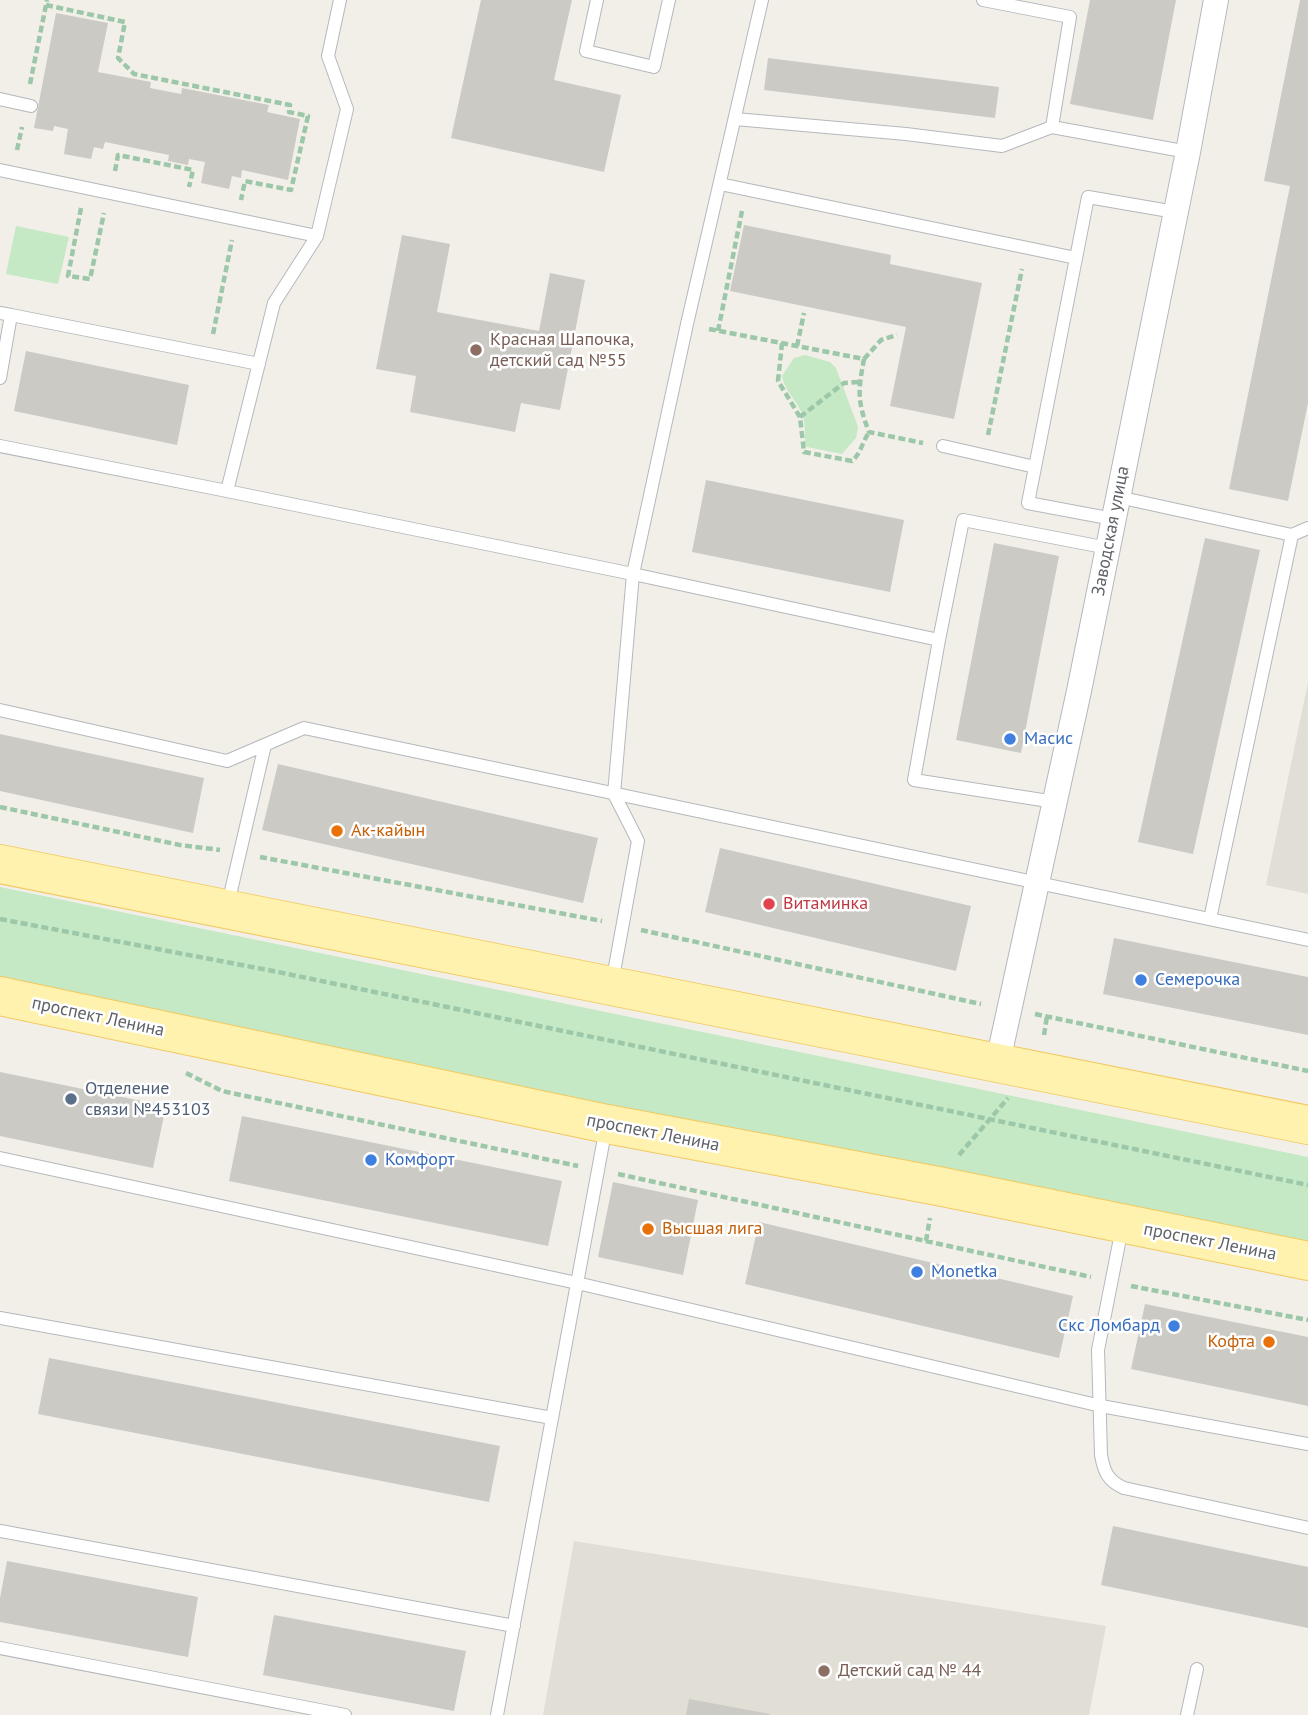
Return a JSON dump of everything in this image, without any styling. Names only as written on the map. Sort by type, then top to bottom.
[{"type":"main road","points":[[0,864],[227,912],[612,986],[1005,1077],[1308,1125]]},
{"type":"main road","name":"проспект Ленина","points":[[0,996],[607,1124],[925,1184],[1308,1261]]},
{"type":"street","name":"Заводская улица","points":[[1005,1077],[1010,1009],[1108,548],[1216,0]]},
{"type":"lane","points":[[227,491],[274,303],[317,236],[347,109],[328,56],[340,0]]},
{"type":"lane","points":[[597,0],[586,51],[654,67],[669,0]]},
{"type":"lane","points":[[612,986],[638,841],[614,794],[633,574],[687,324],[762,0]]},
{"type":"lane","points":[[983,0],[1070,17],[1052,127]]},
{"type":"lane","points":[[0,99],[29,105]]},
{"type":"lane","points":[[735,119],[906,134],[1002,146],[1052,127],[1188,152]]},
{"type":"lane","points":[[0,170],[317,236]]},
{"type":"lane","points":[[720,184],[1076,258]]},
{"type":"lane","points":[[1175,212],[1088,197],[1028,503],[1115,508],[1293,536],[1308,528]]},
{"type":"lane","points":[[0,378],[6,314],[258,364]]},
{"type":"lane","points":[[0,446],[633,574],[939,640]]},
{"type":"lane","points":[[943,446],[1035,467]]},
{"type":"lane","points":[[1055,802],[914,780],[963,520],[1108,548]]},
{"type":"lane","points":[[1210,919],[1293,536]]},
{"type":"lane","points":[[0,710],[227,761],[304,728],[1308,940]]},
{"type":"lane","points":[[227,912],[265,745]]},
{"type":"lane","points":[[497,1715],[607,1124]]},
{"type":"lane","points":[[0,1158],[577,1283],[1101,1406],[1308,1444]]},
{"type":"lane","points":[[1122,1224],[1098,1350],[1103,1469],[1111,1482],[1124,1488],[1308,1528]]},
{"type":"lane","points":[[0,1318],[552,1418]]},
{"type":"lane","points":[[0,1531],[514,1626]]},
{"type":"lane","points":[[0,1648],[345,1715]]},
{"type":"lane","points":[[1187,1715],[1197,1669]]},
{"type":"path","points":[[17,150],[29,105],[47,3],[125,22],[118,58],[134,74],[290,106],[289,112],[308,116],[291,190],[245,181],[212,338]]},
{"type":"path","points":[[115,171],[118,155],[193,170],[189,187]]},
{"type":"path","points":[[719,331],[743,206]]},
{"type":"path","points":[[81,208],[68,276],[90,279],[104,213]]},
{"type":"path","points":[[869,432],[943,446],[952,436],[986,443],[1023,265]]},
{"type":"path","points":[[797,346],[804,313]]},
{"type":"path","points":[[687,324],[864,359]]},
{"type":"path","points":[[869,432],[858,393],[864,359],[881,340],[897,335]]},
{"type":"path","points":[[782,343],[778,381],[800,417],[803,452],[852,461],[860,453],[862,442],[869,432]]},
{"type":"path","points":[[800,417],[844,383],[860,382]]},
{"type":"path","points":[[0,807],[180,845],[555,911],[954,1000],[1047,1016],[1308,1071]]},
{"type":"path","points":[[0,919],[273,971],[1308,1185]]},
{"type":"path","points":[[1042,1046],[1047,1016]]},
{"type":"path","points":[[185,1073],[222,1091],[1111,1282],[1308,1320]]},
{"type":"path","points":[[954,1161],[990,1119],[1005,1077]]},
{"type":"shaded area","points":[[1308,682],[1308,894],[1266,885]]},
{"type":"shaded area","name":"Детский сад № 44","points":[[574,1541],[1106,1626],[1089,1715],[543,1715]]},
{"type":"green space","points":[[16,226],[69,237],[58,284],[6,274]]},
{"type":"green space","points":[[805,355],[830,362],[836,368],[858,427],[856,438],[842,454],[807,447],[805,444],[802,415],[782,376],[794,358]]},
{"type":"green space","points":[[0,887],[1308,1157],[1308,1246],[0,985]]},
{"type":"building","points":[[481,0],[572,0],[554,80],[621,95],[604,172],[451,138]]},
{"type":"building","points":[[1090,0],[1176,0],[1153,120],[1070,104]]},
{"type":"building","points":[[1300,0],[1308,0],[1308,403],[1288,501],[1229,489],[1290,186],[1264,181]]},
{"type":"building","points":[[56,13],[108,23],[98,72],[151,82],[150,88],[181,94],[182,88],[269,105],[267,112],[300,119],[288,180],[242,170],[241,178],[232,176],[229,189],[201,183],[205,162],[189,159],[188,165],[168,161],[169,155],[105,142],[103,149],[94,147],[91,159],[64,154],[68,129],[54,126],[53,131],[34,128]]},
{"type":"building","points":[[768,58],[999,87],[995,118],[764,90]]},
{"type":"building","points":[[744,225],[891,255],[890,264],[982,283],[954,419],[890,406],[906,327],[730,291]]},
{"type":"building","name":"Красная Шапочка, детский сад №55","points":[[402,235],[450,244],[437,312],[539,331],[550,273],[585,280],[560,410],[521,403],[515,432],[410,412],[416,376],[376,369]]},
{"type":"building","points":[[26,351],[189,385],[177,445],[14,411]]},
{"type":"building","points":[[706,480],[904,520],[890,592],[692,552]]},
{"type":"building","points":[[1205,538],[1260,550],[1193,854],[1138,842]]},
{"type":"building","points":[[994,543],[1059,556],[1021,753],[956,740]]},
{"type":"building","points":[[0,734],[204,778],[193,833],[0,791]]},
{"type":"building","points":[[278,764],[598,838],[583,903],[262,830]]},
{"type":"building","points":[[720,848],[971,906],[956,971],[705,912]]},
{"type":"building","points":[[1114,938],[1308,977],[1308,1035],[1103,994]]},
{"type":"building","points":[[0,1072],[166,1106],[153,1168],[0,1136]]},
{"type":"building","points":[[242,1116],[562,1181],[548,1246],[229,1181]]},
{"type":"building","name":"Высшая лига","points":[[613,1182],[698,1200],[683,1275],[598,1257]]},
{"type":"building","points":[[759,1222],[1073,1296],[1059,1358],[745,1284]]},
{"type":"building","points":[[1145,1304],[1308,1337],[1308,1406],[1131,1369]]},
{"type":"building","points":[[49,1358],[500,1446],[489,1502],[38,1414]]},
{"type":"building","points":[[1113,1526],[1308,1567],[1308,1628],[1101,1585]]},
{"type":"building","points":[[7,1561],[198,1597],[188,1657],[0,1622],[0,1598]]},
{"type":"building","points":[[274,1615],[466,1651],[454,1711],[263,1675]]},
{"type":"building","points":[[689,1699],[770,1714],[770,1715],[686,1715]]},
{"type":"place","name":"Красная Шапочка, детский сад №55","points":[[476,350]]},
{"type":"place","name":"Масис","points":[[1010,739]]},
{"type":"place","name":"Ак-кайын","points":[[337,831]]},
{"type":"place","name":"Витаминка","points":[[769,904]]},
{"type":"place","name":"Семерочка","points":[[1141,980]]},
{"type":"place","name":"Отделение связи №453103","points":[[71,1099]]},
{"type":"place","name":"Комфорт","points":[[371,1160]]},
{"type":"place","name":"Высшая лига","points":[[648,1229]]},
{"type":"place","name":"Monetka","points":[[917,1272]]},
{"type":"place","name":"Скс Ломбард","points":[[1174,1326]]},
{"type":"place","name":"Кофта","points":[[1269,1342]]},
{"type":"place","name":"Детский сад № 44","points":[[824,1671]]}]
